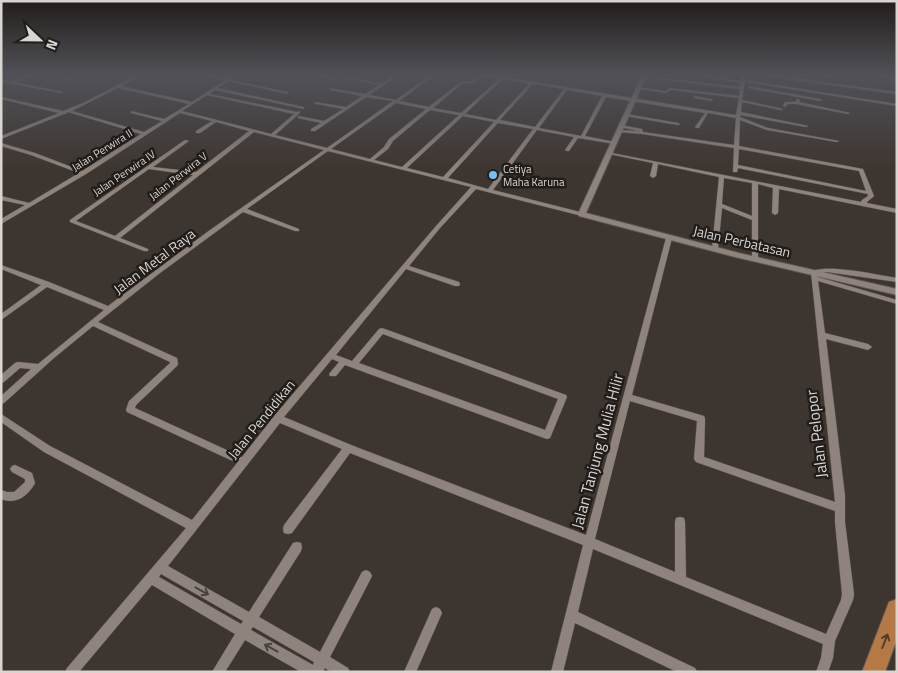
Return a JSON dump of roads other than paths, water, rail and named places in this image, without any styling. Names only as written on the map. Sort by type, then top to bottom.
[{"type":"highway","points":[[873,672],[897,610]]},
{"type":"street","points":[[41,106],[146,134]]},
{"type":"street","points":[[1,138],[78,106]]},
{"type":"street","name":"Jalan Perwira II","points":[[1,222],[84,173],[187,106]]},
{"type":"street","points":[[260,106],[325,122]]},
{"type":"street","points":[[274,135],[298,115],[305,107],[302,106]]},
{"type":"street","points":[[336,106],[346,108]]},
{"type":"street","points":[[313,130],[349,106]]},
{"type":"street","name":"Jalan Metal Raya","points":[[1,401],[38,367],[109,309],[390,106]]},
{"type":"street","points":[[421,106],[613,143]]},
{"type":"street","points":[[404,168],[471,106]]},
{"type":"street","points":[[445,178],[510,106]]},
{"type":"street","points":[[490,190],[553,106]]},
{"type":"street","points":[[567,150],[579,136],[598,106]]},
{"type":"street","points":[[180,112],[582,214],[630,106]]},
{"type":"street","points":[[673,106],[806,126]]},
{"type":"street","points":[[735,178],[740,106]]},
{"type":"street","points":[[814,106],[848,113]]},
{"type":"street","points":[[371,160],[386,148],[391,140],[430,108]]},
{"type":"street","points":[[132,112],[166,121]]},
{"type":"street","points":[[697,127],[704,120],[707,112]]},
{"type":"street","points":[[626,115],[678,124]]},
{"type":"street","points":[[738,116],[767,129],[837,141]]},
{"type":"street","points":[[198,132],[215,121]]},
{"type":"street","points":[[620,129],[640,130],[642,133],[736,147],[859,169],[862,171],[871,197],[864,201],[864,204]]},
{"type":"street","points":[[1,131],[12,134]]},
{"type":"street","name":"Jalan Perwira V","points":[[116,238],[252,131]]},
{"type":"street","name":"Jalan Perwira IV","points":[[116,238],[75,224],[72,220],[187,141]]},
{"type":"street","points":[[1,144],[84,173]]},
{"type":"street","points":[[609,153],[897,211]]},
{"type":"street","points":[[654,176],[656,163]]},
{"type":"street","points":[[735,166],[869,192]]},
{"type":"street","points":[[150,168],[198,174]]},
{"type":"street","points":[[715,249],[722,176]]},
{"type":"street","points":[[755,182],[755,259]]},
{"type":"street","name":"Jalan Pendidikan","points":[[71,672],[160,567],[278,418],[476,186]]},
{"type":"street","points":[[775,213],[776,186]]},
{"type":"street","points":[[1,198],[30,205]]},
{"type":"street","points":[[719,205],[755,219]]},
{"type":"street","points":[[244,210],[297,230]]},
{"type":"street","name":"Jalan Perbatasan","points":[[582,214],[815,275],[897,292]]},
{"type":"street","points":[[116,238],[146,250]]},
{"type":"street","name":"Jalan Tanjung Mulia Hilir","points":[[557,672],[669,238]]},
{"type":"street","points":[[405,267],[457,284]]},
{"type":"street","points":[[3,268],[109,309]]},
{"type":"street","points":[[815,275],[827,270],[897,280]]},
{"type":"street","points":[[815,275],[897,302]]},
{"type":"street","name":"Jalan Pelopor","points":[[815,275],[840,508],[847,600],[829,641],[827,658],[822,672]]},
{"type":"street","points":[[1,318],[47,284]]},
{"type":"street","points":[[92,322],[174,360],[174,364],[132,403],[130,410],[244,462]]},
{"type":"street","points":[[331,356],[547,435],[563,397],[382,331],[354,364]]},
{"type":"street","points":[[821,335],[868,347]]},
{"type":"street","points":[[333,374],[344,361]]},
{"type":"street","points":[[16,387],[1,382],[18,365],[38,367]]},
{"type":"street","points":[[627,397],[701,419],[699,459],[840,508]]},
{"type":"street","points":[[1,417],[47,449],[193,526]]},
{"type":"street","points":[[278,418],[348,448],[589,542],[829,641]]},
{"type":"street","points":[[288,529],[348,448]]},
{"type":"street","points":[[1,494],[8,498],[13,498],[30,483],[29,476],[15,469]]},
{"type":"street","points":[[680,522],[681,580]]},
{"type":"street","points":[[218,672],[297,547]]},
{"type":"street","points":[[160,567],[344,672]]},
{"type":"street","points":[[150,578],[315,672],[366,576]]},
{"type":"street","points":[[410,672],[436,613]]},
{"type":"street","points":[[571,615],[692,672]]},
{"type":"place","name":"Cetiya Maha Karuna","points":[[493,175]]}]
